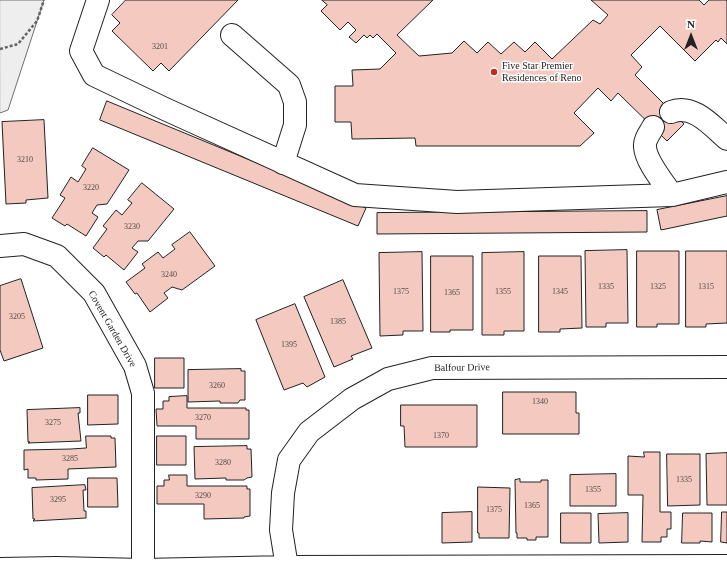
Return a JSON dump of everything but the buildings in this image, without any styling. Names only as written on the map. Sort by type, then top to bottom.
[{"type":"street","points":[[98,0],[82,51],[94,75],[165,109],[355,195],[457,202],[672,194],[727,182]]},
{"type":"street","points":[[232,35],[289,85],[294,102],[294,124],[284,163]]},
{"type":"street","points":[[671,112],[678,109],[687,110],[702,117],[727,139]]},
{"type":"street","points":[[653,127],[648,135],[645,147],[646,152],[658,174],[672,194]]},
{"type":"street","name":"Covent Garden Drive","points":[[0,246],[24,244],[57,256],[94,294],[135,366],[143,393],[143,570]]},
{"type":"street","name":"Balfour Drive","points":[[287,570],[281,530],[283,493],[289,460],[308,432],[352,399],[388,379],[432,368],[727,367]]},
{"type":"street","points":[[0,569],[287,570],[727,566]]},
{"type":"path","points":[[0,49],[18,44],[37,21],[44,0]]},
{"type":"shaded area","points":[[0,0],[44,0],[8,110],[0,113]]},
{"type":"place","name":"Five Star Premier Residences of Reno","points":[[494,72]]}]
